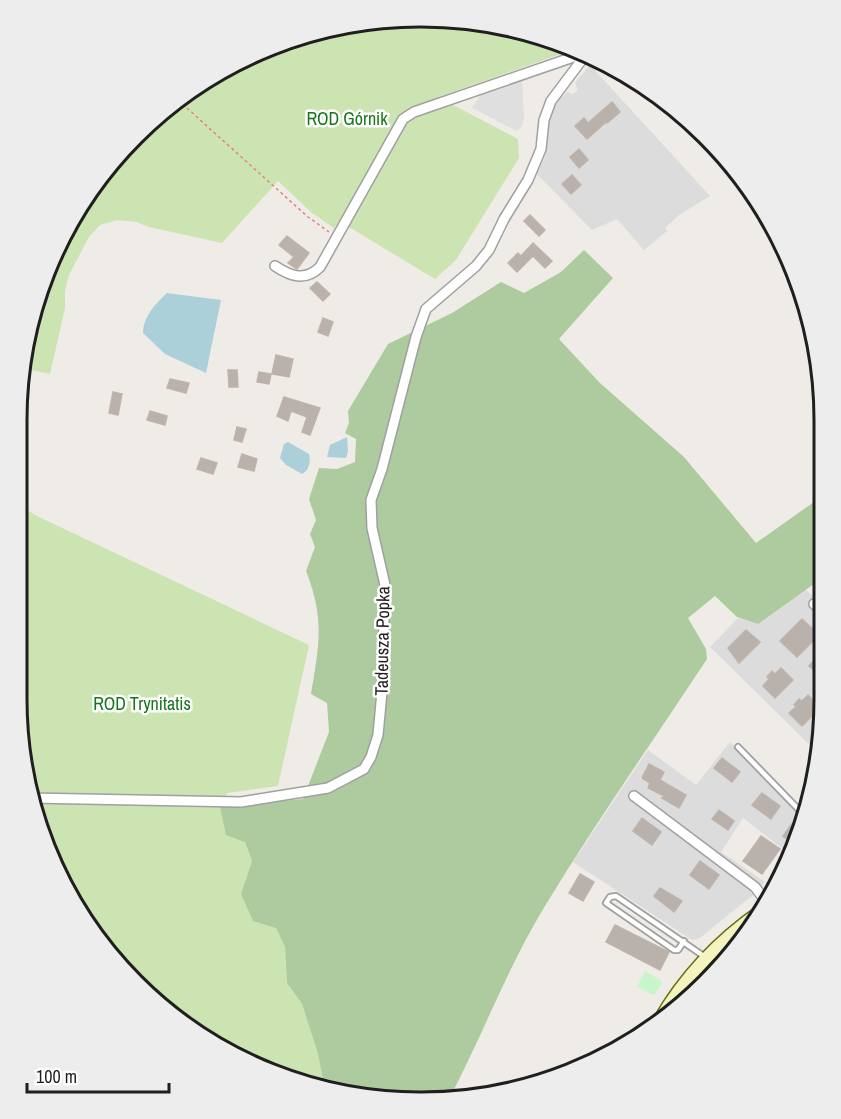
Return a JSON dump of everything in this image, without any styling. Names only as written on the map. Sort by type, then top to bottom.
[{"type":"main road","points":[[671,1002],[705,957],[742,925]]},
{"type":"street","points":[[275,266],[286,274],[305,277],[320,267],[403,119],[414,112],[572,58]]},
{"type":"street","name":"Tadeusza Popka","points":[[40,798],[241,802],[328,788],[364,769],[371,757],[378,735],[382,692],[385,597],[385,585],[372,528],[371,500],[382,469],[416,337],[426,309],[476,266],[489,250],[504,219],[528,180],[541,149],[544,120],[551,101],[580,61]]},
{"type":"street","points":[[634,796],[755,886],[761,895]]},
{"type":"lane","points":[[738,747],[798,808]]},
{"type":"lane","points":[[684,941],[678,950],[674,950],[606,903],[610,897],[616,896],[684,941],[705,957]]},
{"type":"path","points":[[184,106],[308,217],[338,238]]},
{"type":"shaded area","points":[[591,66],[710,196],[679,215],[665,228],[667,231],[644,250],[617,219],[592,230],[537,174],[545,157],[549,124],[555,102],[560,95],[562,97],[567,92],[573,94],[578,90],[575,83]]},
{"type":"shaded area","points":[[522,79],[524,118],[522,126],[517,131],[472,108],[482,93]]},
{"type":"shaded area","points":[[806,590],[814,597],[814,698],[811,746],[710,647],[738,618],[758,624]]},
{"type":"shaded area","points":[[730,742],[797,813],[784,850],[743,818],[721,852],[765,882],[757,892],[700,938],[692,940],[573,862],[648,750],[696,785]]},
{"type":"green space","name":"ROD Górnik","points":[[420,27],[472,30],[522,40],[561,54],[438,97],[518,139],[519,158],[456,260],[435,279],[339,221],[334,228],[312,213],[278,181],[222,243],[136,222],[117,220],[100,225],[89,237],[69,275],[65,291],[65,308],[50,374],[30,369],[40,319],[68,246],[93,202],[125,161],[161,125],[202,93],[270,57],[319,40],[369,30]]},
{"type":"green space","points":[[584,250],[613,278],[559,339],[600,383],[684,457],[756,543],[814,502],[814,584],[758,624],[737,617],[715,596],[688,618],[706,649],[707,659],[545,906],[507,978],[453,1090],[420,1092],[369,1089],[323,1080],[318,1054],[302,1004],[287,983],[285,947],[276,928],[253,921],[241,894],[252,861],[245,842],[226,835],[220,807],[303,799],[329,732],[327,703],[311,694],[319,632],[316,604],[306,571],[315,547],[310,534],[316,520],[309,499],[319,468],[337,469],[355,462],[356,439],[345,433],[349,423],[348,411],[388,344],[452,313],[501,282],[524,293],[561,272]]},
{"type":"green space","name":"ROD Trynitatis","points":[[27,510],[309,645],[278,786],[227,793],[220,808],[245,842],[252,861],[241,894],[276,928],[285,947],[287,983],[302,1004],[318,1054],[323,1080],[294,1071],[246,1051],[181,1011],[142,977],[108,938],[68,873],[40,800],[30,750],[27,698]]},
{"type":"green space","points":[[645,971],[663,982],[654,995],[637,987]]},
{"type":"water","points":[[167,293],[221,300],[206,373],[165,354],[143,333],[147,316]]},
{"type":"water","points":[[347,437],[346,458],[327,457],[330,445]]},
{"type":"water","points":[[288,442],[309,454],[309,466],[302,474],[286,465],[280,458],[284,444]]},
{"type":"building","points":[[612,102],[620,112],[587,139],[575,126],[584,118],[588,123]]},
{"type":"building","points":[[579,149],[588,160],[579,168],[570,157]]},
{"type":"building","points":[[572,175],[581,185],[571,194],[562,184]]},
{"type":"building","points":[[530,215],[545,230],[539,236],[524,221]]},
{"type":"building","points":[[287,236],[309,253],[297,269],[288,263],[294,257],[279,245]]},
{"type":"building","points":[[533,243],[552,261],[545,268],[533,256],[517,272],[508,263],[518,253],[521,256]]},
{"type":"building","points":[[317,282],[330,294],[323,301],[310,288]]},
{"type":"building","points":[[323,318],[333,322],[328,336],[318,332]]},
{"type":"building","points":[[276,355],[293,359],[289,377],[272,374]]},
{"type":"building","points":[[228,370],[237,370],[238,387],[229,387]]},
{"type":"building","points":[[259,372],[271,374],[269,384],[257,382]]},
{"type":"building","points":[[170,379],[189,383],[186,393],[167,388]]},
{"type":"building","points":[[113,392],[122,394],[118,415],[109,413]]},
{"type":"building","points":[[284,397],[320,408],[310,435],[302,432],[307,417],[291,411],[288,421],[277,416]]},
{"type":"building","points":[[150,411],[167,416],[165,425],[147,420]]},
{"type":"building","points":[[237,427],[246,429],[242,442],[234,440]]},
{"type":"building","points":[[242,454],[257,459],[254,471],[238,467]]},
{"type":"building","points":[[201,458],[217,463],[213,474],[197,469]]},
{"type":"building","points":[[802,619],[814,630],[814,640],[797,657],[780,641]]},
{"type":"building","points":[[746,630],[760,642],[739,663],[728,648]]},
{"type":"building","points":[[814,661],[814,671],[809,666]]},
{"type":"building","points":[[781,668],[793,680],[775,698],[763,686],[772,671],[775,674]]},
{"type":"building","points":[[808,695],[814,701],[813,715],[802,726],[789,713],[796,707],[794,705],[799,699],[802,701]]},
{"type":"building","points":[[722,758],[740,772],[732,782],[714,768]]},
{"type":"building","points":[[649,764],[664,772],[660,780],[686,795],[679,808],[662,798],[664,796],[648,788],[650,783],[642,778]]},
{"type":"building","points":[[762,793],[780,806],[771,819],[752,805]]},
{"type":"building","points":[[719,810],[734,821],[728,830],[712,819]]},
{"type":"building","points":[[642,818],[661,832],[652,845],[633,831]]},
{"type":"building","points":[[794,821],[788,839],[783,836]]},
{"type":"building","points":[[761,836],[780,849],[762,874],[743,861]]},
{"type":"building","points":[[700,861],[719,875],[709,889],[690,875]]},
{"type":"building","points":[[580,874],[594,882],[583,901],[569,893]]},
{"type":"building","points":[[660,888],[682,901],[674,912],[654,896]]},
{"type":"building","points":[[615,925],[669,952],[660,970],[606,942]]}]
